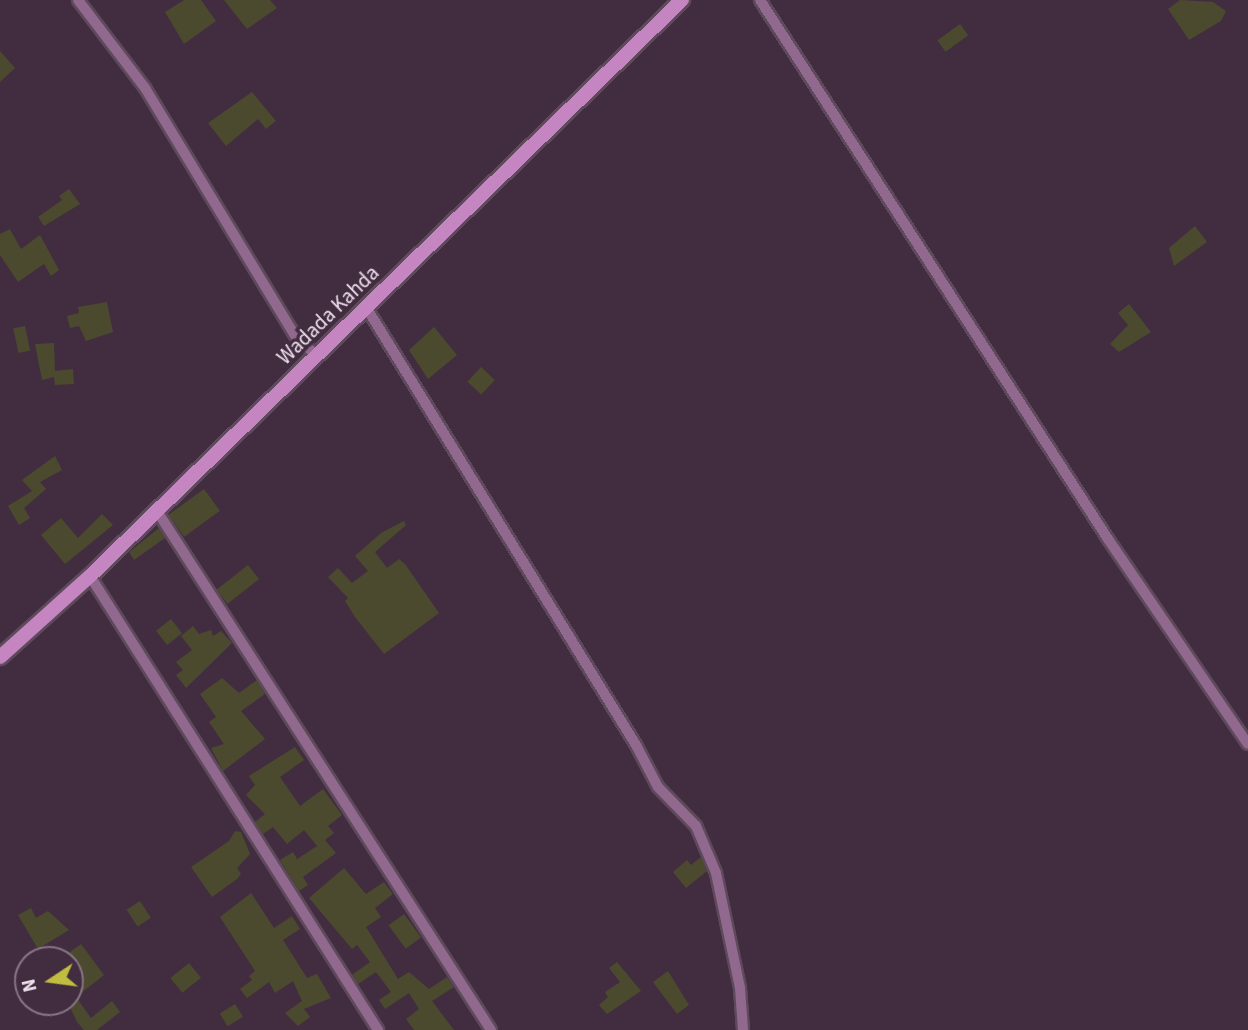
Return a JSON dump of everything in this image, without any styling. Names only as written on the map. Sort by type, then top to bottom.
[{"type":"main road","name":"Wadada Kahda","points":[[0,657],[90,576],[682,0]]},
{"type":"street","points":[[78,0],[145,88],[296,337],[316,355]]},
{"type":"street","points":[[760,0],[1100,528],[1248,744]]},
{"type":"street","points":[[366,307],[636,745],[658,788],[696,826],[716,873],[740,988],[743,1030]]},
{"type":"street","points":[[157,511],[491,1030]]},
{"type":"street","points":[[90,576],[378,1030]]},
{"type":"building","points":[[184,0],[201,0],[216,21],[184,44],[165,12]]},
{"type":"building","points":[[224,0],[270,0],[277,8],[247,29]]},
{"type":"building","points":[[1180,0],[1213,2],[1226,11],[1221,21],[1189,40],[1168,9]]},
{"type":"building","points":[[960,24],[968,35],[946,52],[937,40]]},
{"type":"building","points":[[0,51],[15,68],[0,82]]},
{"type":"building","points":[[252,92],[276,121],[266,129],[258,119],[226,146],[208,123]]},
{"type":"building","points":[[69,189],[80,204],[44,226],[38,217],[62,200],[59,196]]},
{"type":"building","points":[[1195,226],[1207,242],[1174,266],[1169,248]]},
{"type":"building","points":[[10,229],[21,249],[40,235],[59,270],[51,276],[44,264],[18,282],[0,255],[0,234]]},
{"type":"building","points":[[107,302],[113,332],[86,341],[79,326],[70,328],[67,316],[79,313],[78,307]]},
{"type":"building","points":[[1129,304],[1151,332],[1119,352],[1110,344],[1128,325],[1118,313]]},
{"type":"building","points":[[25,326],[30,350],[18,353],[13,328]]},
{"type":"building","points":[[434,327],[457,355],[428,379],[409,350]]},
{"type":"building","points":[[54,343],[55,371],[73,369],[74,384],[55,385],[54,377],[42,380],[35,344]]},
{"type":"building","points":[[481,367],[495,380],[481,395],[467,382]]},
{"type":"building","points":[[55,456],[62,470],[40,482],[46,489],[24,508],[30,518],[19,525],[8,506],[32,491],[22,480]]},
{"type":"building","points":[[204,489],[220,511],[184,537],[168,515]]},
{"type":"building","points":[[102,514],[113,525],[65,564],[41,535],[61,518],[78,538]]},
{"type":"building","points":[[404,521],[406,525],[375,552],[387,568],[399,559],[405,564],[439,613],[384,654],[355,617],[345,601],[348,598],[328,577],[338,568],[352,583],[368,571],[355,556],[381,533]]},
{"type":"building","points":[[159,528],[165,538],[134,560],[129,552]]},
{"type":"building","points":[[248,565],[259,579],[228,604],[216,590]]},
{"type":"building","points":[[171,619],[182,633],[167,645],[156,631]]},
{"type":"building","points":[[193,626],[199,634],[211,630],[213,636],[221,631],[232,643],[186,688],[176,675],[183,670],[176,662],[192,650],[181,636]]},
{"type":"building","points":[[222,678],[239,693],[257,680],[265,694],[241,711],[265,739],[223,771],[211,748],[224,744],[209,722],[216,717],[200,694]]},
{"type":"building","points":[[295,747],[304,760],[280,777],[300,806],[323,789],[342,815],[328,826],[334,833],[325,840],[336,853],[303,877],[308,885],[299,891],[280,860],[293,852],[297,859],[317,846],[304,830],[287,844],[273,827],[263,834],[255,822],[265,814],[246,795],[255,785],[249,776]]},
{"type":"building","points":[[235,831],[241,832],[250,854],[237,868],[241,874],[237,879],[212,897],[191,867],[229,841]]},
{"type":"building","points":[[701,857],[707,871],[686,888],[673,872],[687,860],[691,865]]},
{"type":"building","points":[[344,868],[366,894],[384,882],[393,894],[375,908],[381,917],[366,927],[398,979],[409,972],[429,989],[447,977],[454,987],[432,1001],[454,1030],[414,1030],[406,1019],[419,1009],[409,993],[385,1009],[379,1000],[391,992],[376,972],[358,984],[352,975],[370,962],[357,945],[352,949],[309,898]]},
{"type":"building","points":[[251,893],[274,928],[292,916],[300,929],[283,940],[307,978],[317,974],[331,998],[304,1009],[310,1017],[298,1026],[285,1013],[302,1001],[293,981],[275,993],[269,982],[247,998],[240,989],[252,980],[249,976],[255,971],[220,917]]},
{"type":"building","points":[[140,901],[151,918],[137,926],[127,910]]},
{"type":"building","points":[[31,908],[36,918],[48,911],[69,930],[43,946],[36,946],[18,915]]},
{"type":"building","points":[[404,914],[421,937],[406,949],[389,925]]},
{"type":"building","points":[[84,948],[104,975],[84,991]]},
{"type":"building","points":[[617,962],[641,991],[607,1014],[599,1005],[608,997],[605,992],[620,982],[609,968]]},
{"type":"building","points":[[189,963],[201,978],[182,993],[170,978]]},
{"type":"building","points":[[668,971],[689,1005],[677,1014],[653,982]]},
{"type":"building","points":[[112,1001],[120,1012],[97,1030],[84,1030],[74,1016],[84,1016],[84,1008],[91,1018]]},
{"type":"building","points":[[235,1004],[243,1017],[228,1026],[220,1014]]}]
